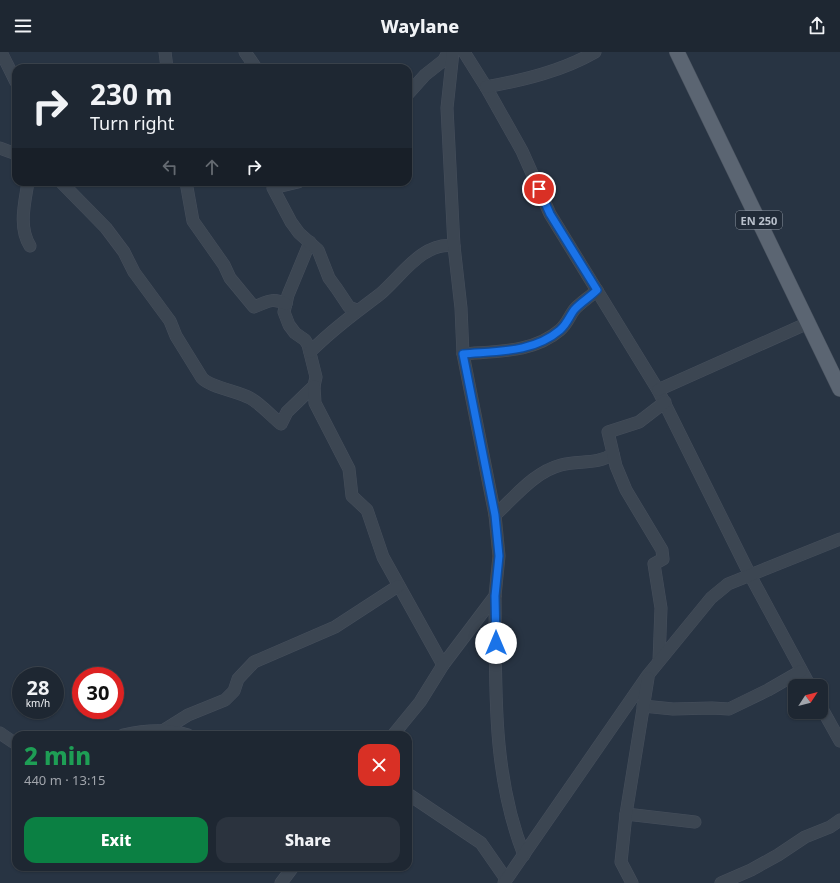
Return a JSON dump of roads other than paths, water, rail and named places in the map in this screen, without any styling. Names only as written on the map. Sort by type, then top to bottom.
[{"type":"main road","name":"EN 250","points":[[677,52],[840,389]]},
{"type":"street","points":[[1,52],[12,74]]},
{"type":"street","points":[[164,52],[166,64]]},
{"type":"street","points":[[245,52],[253,64]]},
{"type":"street","points":[[412,90],[425,76],[444,60],[448,52]]},
{"type":"street","points":[[454,52],[447,108],[454,246],[461,308],[463,354],[495,515],[499,556],[495,596],[496,720],[504,784],[516,834],[524,855]]},
{"type":"street","points":[[464,52],[522,151],[550,214],[665,402],[750,575],[806,679]]},
{"type":"street","points":[[486,88],[518,81],[554,70],[595,52]]},
{"type":"street","points":[[0,148],[12,152]]},
{"type":"street","points":[[28,186],[24,221],[27,240],[30,246]]},
{"type":"street","points":[[65,186],[106,228],[124,252],[134,272],[170,321],[183,348],[206,383],[225,388],[250,398],[265,408],[270,415],[281,424],[287,412],[314,386]]},
{"type":"street","points":[[187,186],[193,221],[224,265],[230,278],[248,301],[254,307],[270,299],[276,299],[286,304]]},
{"type":"street","points":[[281,186],[273,188],[292,222],[300,233],[318,250],[329,278],[349,307],[357,310]]},
{"type":"street","points":[[310,242],[290,289],[284,312],[286,319],[295,333],[305,340],[310,352],[315,372],[315,403],[349,470],[352,496],[367,510],[383,557],[443,665]]},
{"type":"street","points":[[310,352],[357,310],[380,294],[402,270],[439,247],[454,246]]},
{"type":"street","points":[[463,354],[516,350],[542,342],[564,326],[568,322],[574,310],[597,290]]},
{"type":"street","points":[[658,390],[808,323]]},
{"type":"street","points":[[659,661],[662,608],[654,564],[663,559],[662,550],[626,490],[612,454],[608,432],[639,422],[665,402]]},
{"type":"street","points":[[495,515],[540,473],[562,465],[592,462],[606,458],[612,454]]},
{"type":"street","points":[[412,797],[482,843],[505,881],[648,674],[711,598],[728,584],[840,539]]},
{"type":"street","points":[[164,730],[188,715],[225,700],[234,691],[238,679],[254,662],[335,626],[398,586]]},
{"type":"street","points":[[396,731],[420,702],[443,665],[495,596]]},
{"type":"street","points":[[643,706],[673,709],[729,709],[768,690],[801,671]]},
{"type":"street","points":[[632,883],[621,862],[626,814],[648,674]]},
{"type":"street","points":[[828,719],[840,742]]},
{"type":"street","points":[[146,731],[169,731]]},
{"type":"street","points":[[0,733],[12,741]]},
{"type":"street","points":[[626,814],[695,822]]},
{"type":"street","points":[[721,883],[757,867],[805,837],[830,827],[840,820]]},
{"type":"street","points":[[281,883],[290,871]]}]
